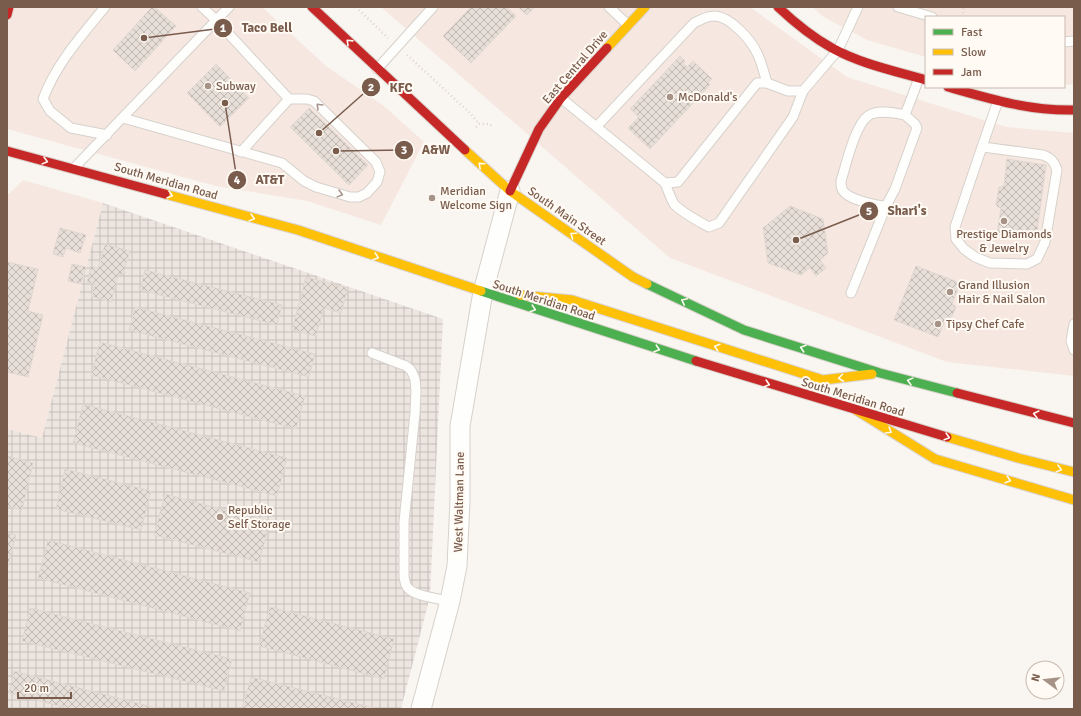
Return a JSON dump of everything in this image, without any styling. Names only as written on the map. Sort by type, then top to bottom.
[{"type":"main road","points":[[7,15],[9,7]]},
{"type":"main road","name":"South Main Street","points":[[312,7],[510,191],[633,277],[744,330],[880,373]]},
{"type":"main road","name":"East Central Drive","points":[[510,191],[539,129],[561,98],[645,7]]},
{"type":"main road","points":[[778,7],[796,24],[821,42],[854,58],[922,79]]},
{"type":"main road","points":[[952,88],[998,101],[1044,110],[1074,110]]},
{"type":"main road","name":"South Meridian Road","points":[[7,150],[298,230],[730,372],[1010,455],[1074,472]]},
{"type":"main road","points":[[483,292],[572,300],[743,356],[823,380],[880,373],[1074,423]]},
{"type":"main road","points":[[856,410],[935,459],[1074,500]]},
{"type":"street","name":"West Waltman Lane","points":[[420,709],[450,601],[457,566],[460,501],[460,426],[483,292],[510,191]]},
{"type":"lane","points":[[105,7],[75,44],[47,88],[43,99],[50,111],[71,128],[107,135]]},
{"type":"lane","points":[[202,7],[216,20],[289,100]]},
{"type":"lane","points":[[74,168],[228,7]]},
{"type":"lane","points":[[377,69],[433,7]]},
{"type":"lane","points":[[609,7],[628,25]]},
{"type":"lane","points":[[561,98],[665,183],[675,205],[702,224],[709,227],[715,226],[719,223],[781,135],[793,116],[802,91],[838,50],[858,7]]},
{"type":"lane","points":[[898,7],[929,16]]},
{"type":"lane","points":[[597,126],[694,24],[705,18],[719,16],[727,19],[746,37],[757,52],[767,83]]},
{"type":"lane","points":[[905,115],[922,79]]},
{"type":"lane","points":[[665,183],[678,182],[757,83],[767,83],[788,91],[802,91]]},
{"type":"lane","points":[[123,118],[241,152],[282,163],[304,182],[350,197],[359,197],[368,193],[377,182],[380,172],[376,162],[314,101],[307,99],[289,100],[241,152]]},
{"type":"lane","points":[[982,147],[1043,155],[1050,158],[1055,163],[1057,170],[1045,242],[1037,259],[1027,264],[990,263],[975,257],[964,249],[956,239],[955,227],[982,147],[998,101]]},
{"type":"lane","points":[[851,293],[886,206],[895,189],[917,128],[915,124],[905,115],[888,112],[876,113],[868,116],[858,128],[841,181],[842,189],[846,194],[867,203],[886,206]]},
{"type":"lane","points":[[1073,346],[1074,324]]},
{"type":"lane","points":[[372,353],[406,366],[411,370],[415,379],[416,398],[404,522],[404,577],[406,585],[409,590],[414,593],[450,601]]},
{"type":"path","points":[[356,7],[384,35]]},
{"type":"path","points":[[406,54],[471,114],[477,125],[489,124],[492,126]]},
{"type":"shaded area","points":[[7,7],[262,7],[326,66],[384,106],[424,142],[381,225],[307,201],[216,186],[7,129]]},
{"type":"shaded area","points":[[381,7],[750,7],[847,77],[1006,127],[1074,133],[1074,376],[947,362],[670,258]]},
{"type":"shaded area","points":[[813,7],[1074,7],[1074,84],[1065,85],[1065,16],[925,16],[925,57],[867,40],[822,16]]},
{"type":"shaded area","points":[[23,180],[103,203],[42,438],[7,429],[7,194],[9,194]]},
{"type":"shaded area","name":"Republic Self Storage","points":[[103,203],[443,319],[430,596],[401,709],[7,709],[7,429],[42,438]]},
{"type":"building","points":[[152,7],[154,7],[176,26],[135,71],[113,50]]},
{"type":"building","points":[[471,7],[506,7],[516,16],[471,63],[443,36]]},
{"type":"building","points":[[518,7],[535,7],[527,15]]},
{"type":"building","name":"McDonald's","points":[[680,56],[685,61],[683,64],[687,67],[693,61],[712,79],[708,83],[710,85],[650,149],[628,128],[639,117],[630,109]]},
{"type":"building","points":[[216,64],[249,98],[220,127],[187,93]]},
{"type":"building","points":[[309,108],[368,165],[349,185],[290,127]]},
{"type":"building","points":[[1007,159],[1046,165],[1036,239],[997,234],[1001,208],[996,205],[999,187],[1004,186]]},
{"type":"building","points":[[790,206],[823,219],[828,253],[820,260],[826,268],[816,276],[810,268],[801,275],[768,263],[763,228]]},
{"type":"building","points":[[60,228],[86,235],[80,253],[66,248],[63,257],[53,254]]},
{"type":"building","points":[[105,244],[130,251],[123,275],[119,274],[111,302],[91,296],[95,284],[87,282],[91,266],[98,268]]},
{"type":"building","points":[[7,262],[38,269],[28,311],[43,315],[28,377],[7,372]]},
{"type":"building","points":[[72,264],[86,267],[81,284],[68,281]]},
{"type":"building","points":[[916,266],[960,283],[952,304],[956,307],[950,318],[947,316],[938,337],[894,320]]},
{"type":"building","points":[[145,270],[282,305],[277,325],[140,290]]},
{"type":"building","points":[[306,277],[348,288],[341,313],[324,308],[316,336],[292,330]]},
{"type":"building","points":[[135,307],[315,354],[309,377],[129,330]]},
{"type":"building","points":[[100,342],[305,396],[296,429],[91,375]]},
{"type":"building","points":[[83,404],[287,458],[277,496],[73,443]]},
{"type":"building","points":[[7,456],[33,463],[22,510],[7,506]]},
{"type":"building","points":[[65,469],[151,491],[141,530],[56,509]]},
{"type":"building","points":[[165,494],[270,522],[259,562],[154,535]]},
{"type":"building","points":[[7,533],[16,535],[7,570]]},
{"type":"building","points":[[48,540],[250,593],[240,631],[38,578]]},
{"type":"building","points":[[270,607],[394,639],[384,679],[259,646]]},
{"type":"building","points":[[30,608],[232,659],[224,691],[22,641]]},
{"type":"building","points":[[14,671],[160,709],[71,709],[9,693]]},
{"type":"building","points":[[251,677],[374,708],[242,709]]},
{"type":"traffic: fast","points":[[647,284],[744,330],[880,373],[957,393]]},
{"type":"traffic: fast","points":[[481,291],[696,361]]},
{"type":"traffic: slow","points":[[607,48],[645,7]]},
{"type":"traffic: slow","points":[[465,150],[510,191],[633,277],[647,284]]},
{"type":"traffic: slow","points":[[165,194],[298,230],[481,291]]},
{"type":"traffic: slow","points":[[520,295],[572,300],[823,380],[872,374]]},
{"type":"traffic: slow","points":[[856,410],[935,459],[1074,500]]},
{"type":"traffic: slow","points":[[947,437],[1018,458],[1074,472]]},
{"type":"traffic: jam","points":[[7,15],[9,7]]},
{"type":"traffic: jam","points":[[312,7],[465,150]]},
{"type":"traffic: jam","points":[[778,7],[797,24],[825,44],[843,54],[878,67],[925,80]]},
{"type":"traffic: jam","points":[[510,191],[539,129],[561,98],[607,48]]},
{"type":"traffic: jam","points":[[952,88],[995,100],[1042,109],[1074,110]]},
{"type":"traffic: jam","points":[[7,151],[165,194]]},
{"type":"traffic: jam","points":[[696,361],[947,437]]},
{"type":"traffic: jam","points":[[957,393],[1074,423]]},
{"type":"place","name":"Taco Bell","points":[[144,38]]},
{"type":"place","name":"Subway","points":[[208,86]]},
{"type":"place","name":"McDonald's","points":[[670,97]]},
{"type":"place","name":"AT&T","points":[[225,103]]},
{"type":"place","name":"KFC","points":[[319,133]]},
{"type":"place","name":"A&W","points":[[336,151]]},
{"type":"place","name":"Meridian Welcome Sign","points":[[432,198]]},
{"type":"place","name":"Prestige Diamonds & Jewelry","points":[[1004,221]]},
{"type":"place","name":"Shari's","points":[[796,240]]},
{"type":"place","name":"Grand Illusion Hair & Nail Salon","points":[[950,292]]},
{"type":"place","name":"Tipsy Chef Cafe","points":[[938,324]]},
{"type":"place","name":"Republic Self Storage","points":[[220,517]]}]
